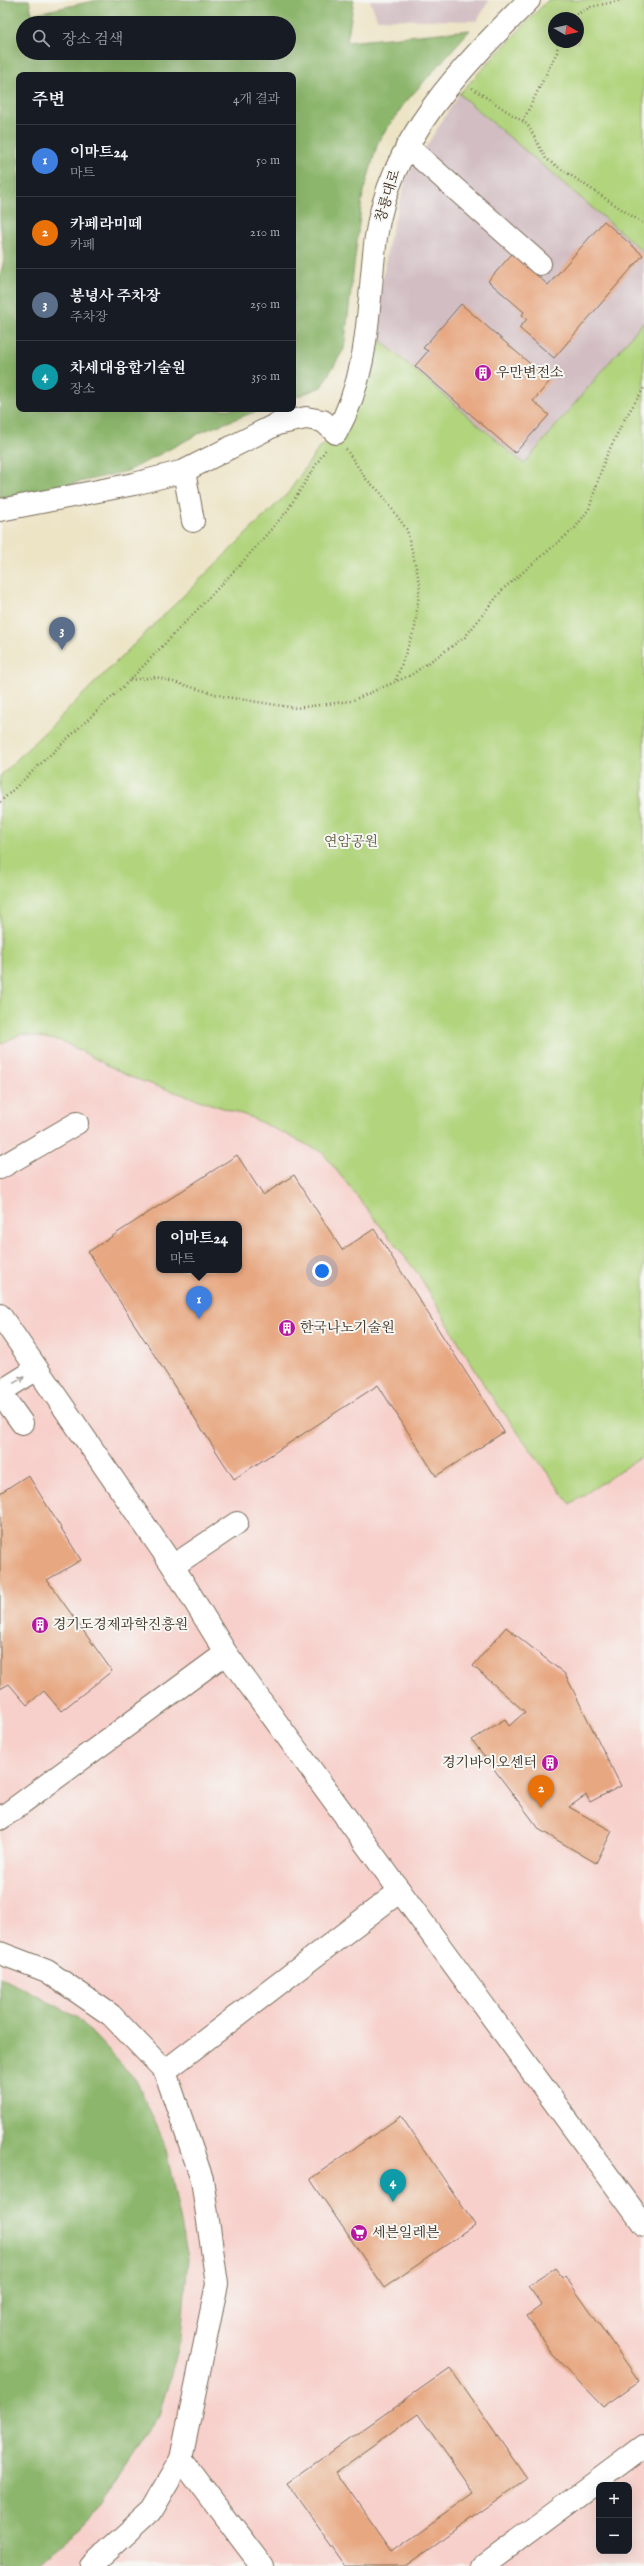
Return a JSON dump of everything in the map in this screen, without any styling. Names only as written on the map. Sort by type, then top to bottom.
[{"type":"lane","name":"창룡대로","points":[[336,433],[347,415],[359,380],[382,209],[393,176],[407,146],[429,110],[479,50],[529,0]]},
{"type":"lane","points":[[407,146],[540,264]]},
{"type":"lane","points":[[0,510],[134,484],[184,471],[276,424],[306,418],[323,421],[336,433]]},
{"type":"lane","points":[[184,471],[193,521]]},
{"type":"lane","points":[[0,1168],[77,1123]]},
{"type":"lane","points":[[0,1315],[173,1566],[226,1653],[644,2225]]},
{"type":"lane","points":[[22,1423],[0,1392],[37,1369]]},
{"type":"lane","points":[[173,1566],[237,1523]]},
{"type":"lane","points":[[0,1819],[226,1653]]},
{"type":"lane","points":[[164,2071],[400,1891]]},
{"type":"lane","points":[[0,1953],[47,1971],[111,2015],[164,2071],[202,2179],[217,2284],[181,2459],[150,2512],[91,2566]]},
{"type":"lane","points":[[483,2566],[644,2446]]},
{"type":"lane","points":[[181,2459],[262,2566]]},
{"type":"path","points":[[581,12],[591,7],[622,0]]},
{"type":"path","points":[[523,121],[554,58],[556,48]]},
{"type":"path","points":[[456,77],[528,125],[546,159],[644,224]]},
{"type":"path","points":[[130,680],[156,677],[226,697],[296,708],[351,701],[411,675],[465,636],[503,589],[575,528],[589,509],[605,459],[624,420],[644,388]]},
{"type":"path","points":[[0,802],[130,680],[240,565],[287,511],[336,433],[366,479],[380,492],[407,530],[420,584],[415,628],[395,682]]},
{"type":"shaded area","points":[[370,0],[489,0],[477,21],[377,19]]},
{"type":"shaded area","points":[[459,94],[644,252],[644,321],[524,464],[374,335],[389,240],[407,177]]},
{"type":"shaded area","points":[[21,1034],[62,1041],[130,1077],[250,1117],[322,1152],[419,1275],[487,1390],[570,1504],[644,1455],[644,2566],[35,2566],[81,2530],[3,1978],[0,1977],[0,1044]]},
{"type":"green space","points":[[0,0],[29,0],[32,14],[98,0],[354,0],[347,42],[470,30],[404,104],[378,142],[362,199],[344,349],[321,387],[296,397],[296,72],[16,72],[16,412],[254,412],[204,431],[128,471],[0,500],[0,277],[4,259],[0,220]]},
{"type":"green space","points":[[548,0],[644,0],[644,252],[459,94]]},
{"type":"green space","name":"연암공원","points":[[644,321],[644,1455],[570,1504],[487,1390],[419,1275],[322,1152],[250,1117],[130,1077],[62,1041],[21,1034],[0,1044],[0,776],[288,493],[319,448],[346,429],[374,335],[524,464]]},
{"type":"green space","points":[[0,1977],[76,2016],[136,2080],[165,2144],[188,2258],[181,2339],[159,2415],[81,2530],[35,2566],[0,2566]]},
{"type":"building","points":[[604,221],[643,255],[554,358],[519,328],[527,319],[522,315],[524,312],[488,281],[512,254],[548,285]]},
{"type":"building","name":"우만변전소","points":[[461,304],[550,381],[533,401],[549,415],[515,453],[415,366],[428,351],[423,348]]},
{"type":"building","name":"한국나노기술원","points":[[237,1155],[263,1195],[294,1175],[342,1250],[374,1229],[504,1432],[436,1476],[378,1385],[234,1479],[88,1252]]},
{"type":"building","name":"경기도경제과학진흥원","points":[[28,1475],[81,1560],[47,1580],[112,1671],[61,1711],[44,1691],[27,1705],[9,1684],[0,1689],[0,1493]]},
{"type":"building","name":"경기바이오센터","points":[[506,1627],[565,1674],[621,1786],[590,1802],[586,1795],[569,1807],[612,1831],[596,1863],[540,1830],[472,1740],[505,1719],[509,1726],[525,1712],[473,1666]]},
{"type":"building","points":[[401,2116],[475,2225],[384,2288],[310,2179]]},
{"type":"building","points":[[555,2268],[563,2278],[565,2276],[639,2381],[603,2407],[553,2355],[527,2316],[542,2305],[528,2286]]},
{"type":"building","points":[[450,2368],[527,2479],[404,2566],[346,2566],[287,2483]],"holes":[[[418,2414],[474,2493],[392,2551],[336,2472]]]},
{"type":"place","name":"우만변전소","points":[[483,373]]},
{"type":"place","name":"봉녕사 주차장","points":[[62,650]]},
{"type":"place","name":"이마트24","points":[[199,1319]]},
{"type":"place","name":"한국나노기술원","points":[[287,1328]]},
{"type":"place","name":"경기도경제과학진흥원","points":[[40,1625]]},
{"type":"place","name":"경기바이오센터","points":[[550,1763]]},
{"type":"place","name":"카페라미떼","points":[[541,1808]]},
{"type":"place","name":"차세대융합기술원","points":[[393,2202]]},
{"type":"place","name":"세븐일레븐","points":[[359,2233]]}]
